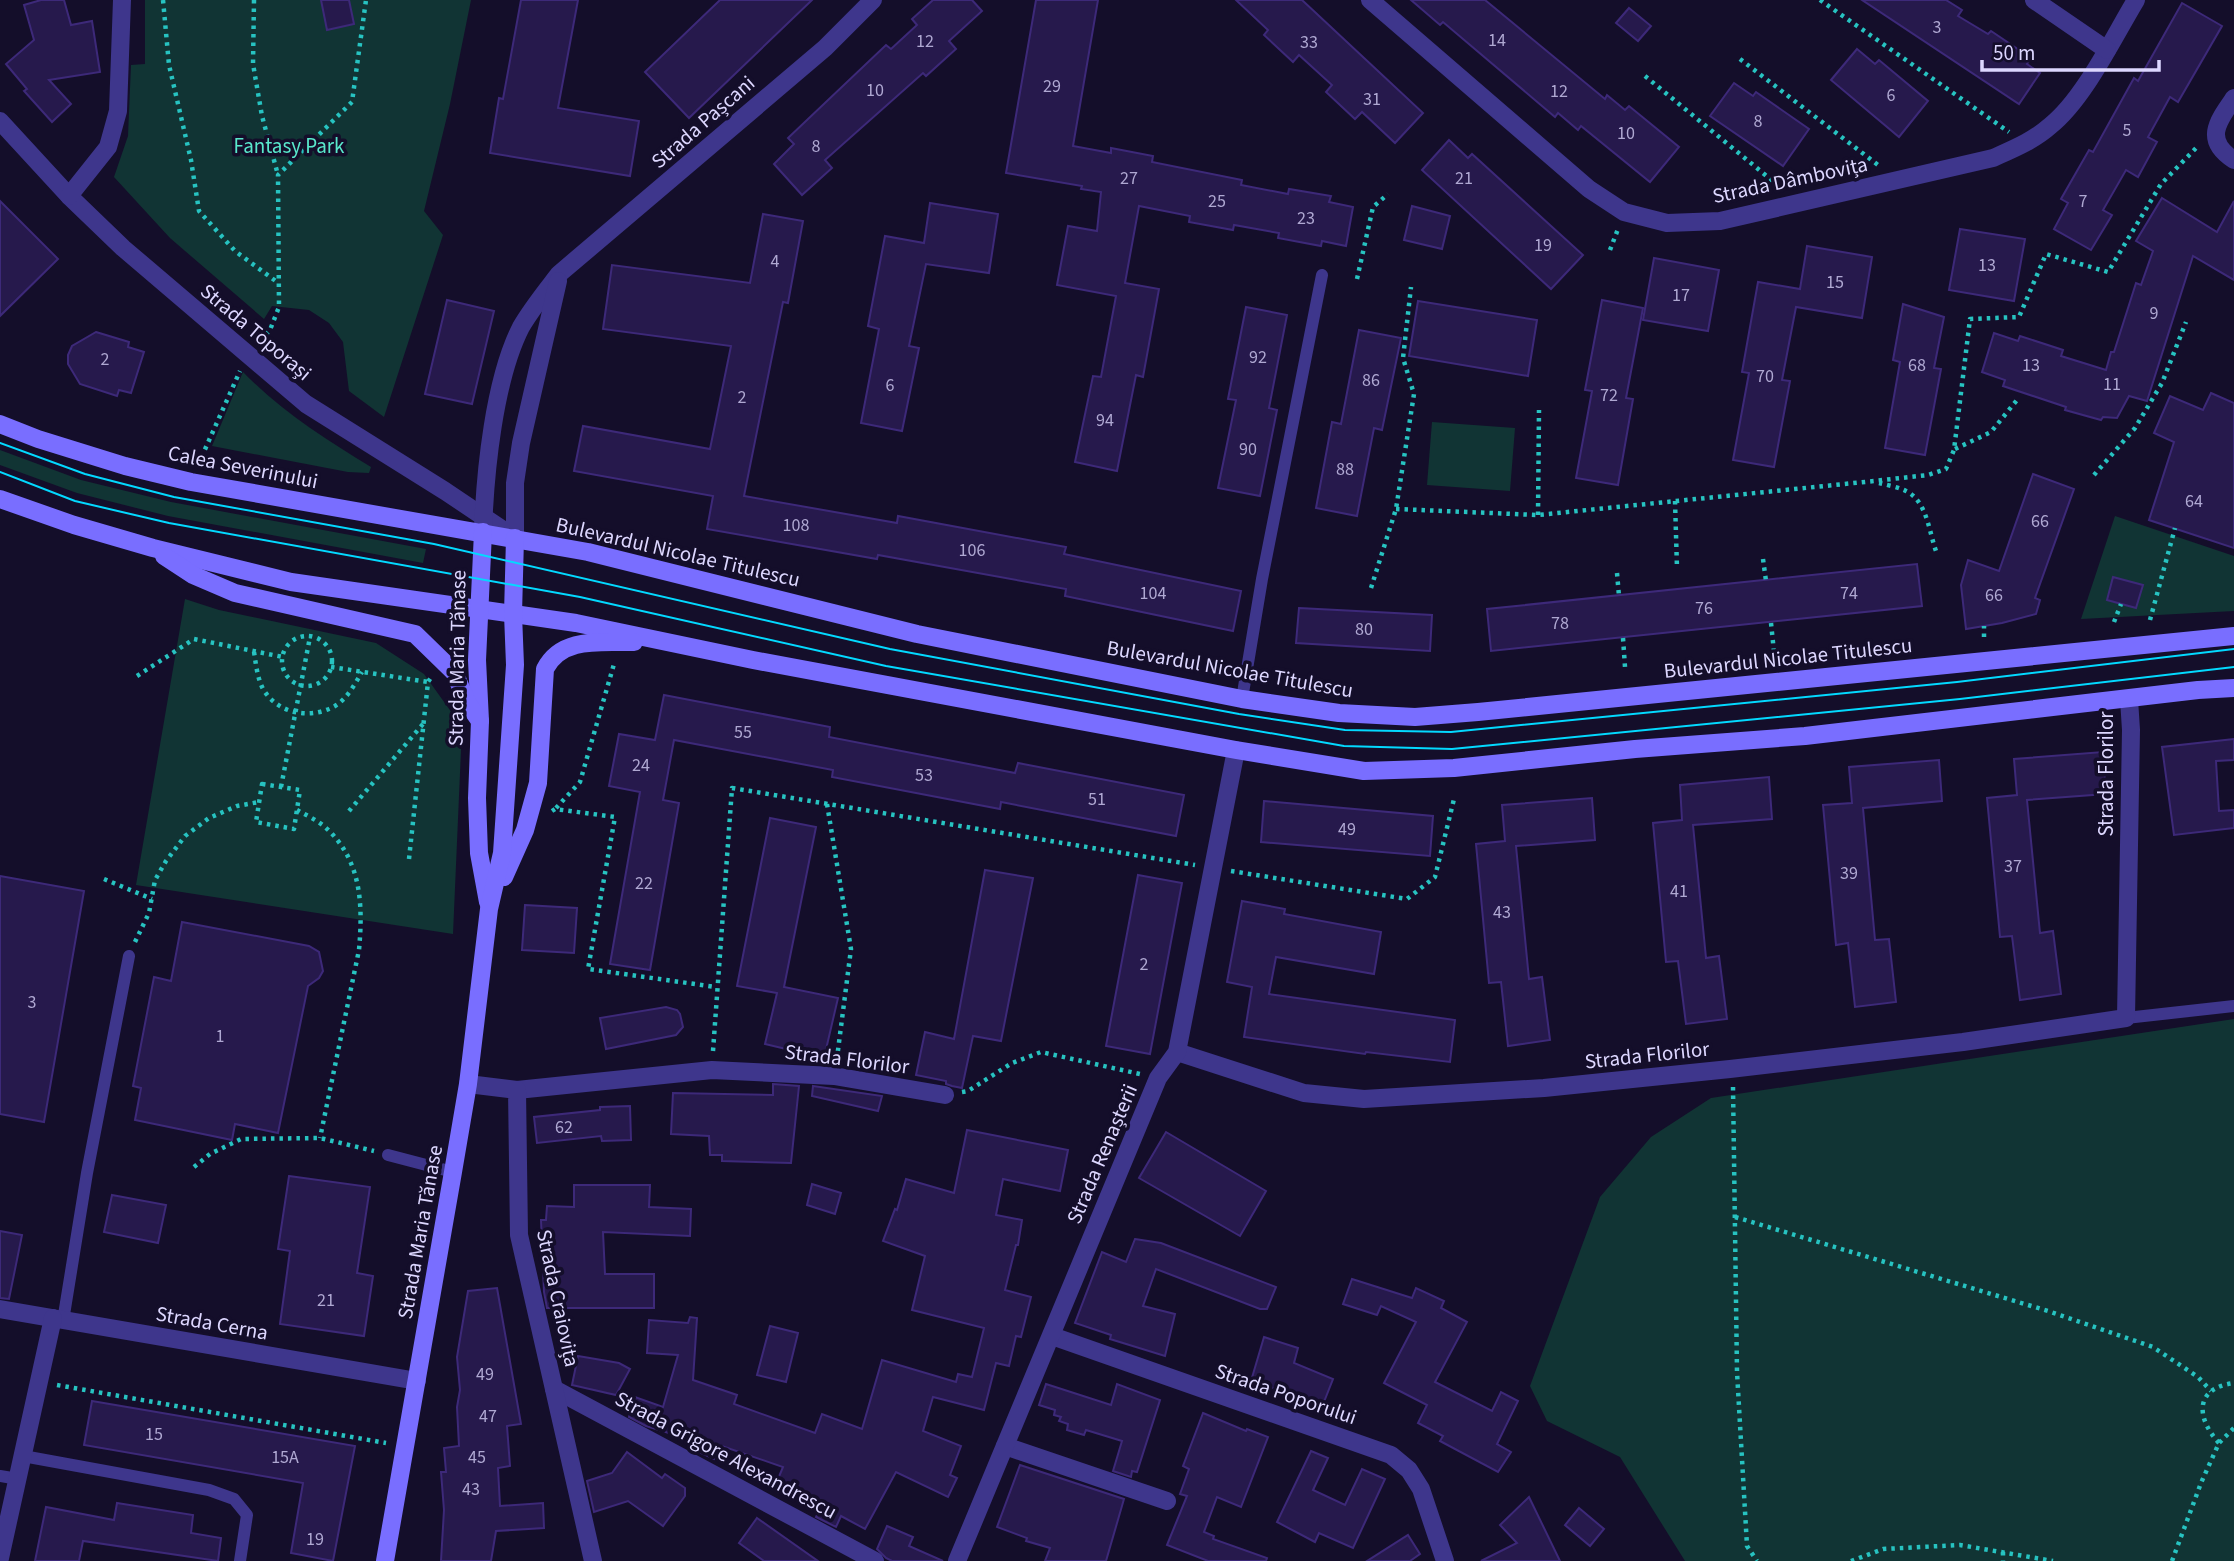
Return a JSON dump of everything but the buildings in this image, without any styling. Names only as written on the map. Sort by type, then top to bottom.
[{"type":"main road","name":"Calea Severinului","points":[[0,424],[38,439],[125,466],[191,482],[483,524]]},
{"type":"main road","points":[[0,499],[74,525],[153,548],[291,582],[576,622],[658,641],[1236,750],[1364,771],[1454,768],[1635,749],[1805,736],[2234,688]]},
{"type":"main road","name":"Bulevardul Nicolae Titulescu","points":[[483,524],[515,538],[601,555],[917,634],[1242,699],[1339,713],[1415,717],[1478,712],[2234,636]]},
{"type":"main road","name":"Strada Maria Tănase","points":[[483,524],[477,660],[480,721],[477,798],[478,853],[489,909]]},
{"type":"main road","name":"Strada Maria Tănase","points":[[385,1561],[468,1084],[489,909],[502,853],[514,700],[515,538]]},
{"type":"main road","points":[[153,548],[193,575],[235,593],[415,634],[454,672],[468,704],[480,721]]},
{"type":"main road","points":[[489,909],[525,830],[538,783],[545,669],[551,657],[572,644],[658,641]]},
{"type":"street","points":[[69,196],[108,147],[118,111],[122,0]]},
{"type":"street","name":"Strada Pașcani","points":[[483,524],[485,472],[510,355],[521,327],[537,302],[559,274],[814,57],[873,0]]},
{"type":"street","name":"Strada Dâmbovița","points":[[1370,0],[1589,189],[1624,212],[1667,223],[1720,221],[1993,158],[2025,144],[2052,126],[2074,101],[2136,0]]},
{"type":"street","points":[[2034,0],[2106,50]]},
{"type":"street","points":[[2234,98],[2215,129],[2217,143],[2234,160]]},
{"type":"street","name":"Strada Toporași","points":[[0,121],[69,196],[123,248],[247,355],[306,404],[445,491],[483,524]]},
{"type":"street","points":[[515,538],[515,483],[521,443],[559,274]]},
{"type":"street","name":"Strada Florilor","points":[[1177,1052],[1304,1093],[1364,1099],[1544,1088],[1730,1069],[1963,1042],[2126,1018],[2131,730],[2129,698]]},
{"type":"street","name":"Strada Renașterii","points":[[957,1561],[1158,1078],[1177,1052],[1236,750]]},
{"type":"street","name":"Strada Florilor","points":[[517,1090],[535,1086],[712,1070],[834,1076],[945,1095]]},
{"type":"street","points":[[468,1084],[517,1090]]},
{"type":"street","name":"Strada Craiovița","points":[[517,1090],[519,1235],[593,1561]]},
{"type":"street","name":"Strada Cerna","points":[[0,1309],[417,1381]]},
{"type":"street","points":[[0,1558],[9,1477],[23,1455],[39,1382],[58,1319]]},
{"type":"street","name":"Strada Poporului","points":[[1052,1336],[1391,1455],[1409,1470],[1421,1489],[1446,1561]]},
{"type":"street","name":"Strada Grigore Alexandrescu","points":[[554,1389],[875,1561]]},
{"type":"street","points":[[1005,1446],[1167,1502]]},
{"type":"lane","points":[[1242,699],[1262,579],[1322,275]]},
{"type":"lane","points":[[58,1319],[129,956]]},
{"type":"lane","name":"Strada Florilor","points":[[2126,1018],[2234,1006]]},
{"type":"lane","points":[[388,1154],[453,1172]]},
{"type":"lane","points":[[23,1455],[209,1490],[234,1499],[247,1515],[240,1561]]},
{"type":"path","points":[[163,0],[169,65],[191,160],[199,211],[235,251],[278,282]]},
{"type":"path","points":[[191,482],[247,355],[270,330],[279,307],[278,175],[262,117],[253,64],[254,0]]},
{"type":"path","points":[[278,175],[352,102],[366,0]]},
{"type":"path","points":[[1820,0],[2025,144]]},
{"type":"path","points":[[1740,59],[1898,180]]},
{"type":"path","points":[[1645,76],[1799,203]]},
{"type":"path","points":[[1396,509],[1538,515],[1928,475],[1946,469],[1954,450],[1970,319],[2019,317],[2046,254],[2108,272],[2161,184],[2215,129]]},
{"type":"path","points":[[1357,279],[1373,207],[1388,194]]},
{"type":"path","points":[[1371,588],[1396,509],[1413,394],[1403,358],[1412,287]]},
{"type":"path","points":[[2094,475],[2135,428],[2162,383],[2186,322]]},
{"type":"path","points":[[1954,450],[1991,432],[2017,400]]},
{"type":"path","points":[[1538,515],[1539,410]]},
{"type":"path","points":[[1874,481],[1908,492],[1919,502],[1936,551]]},
{"type":"path","points":[[1675,501],[1677,568]]},
{"type":"path","points":[[2150,620],[2175,528]]},
{"type":"path","points":[[1763,559],[1766,581]]},
{"type":"path","points":[[1617,573],[1619,596]]},
{"type":"path","points":[[2114,622],[2121,604]]},
{"type":"path","points":[[1771,623],[1773,652]]},
{"type":"path","points":[[1984,626],[1984,638]]},
{"type":"path","points":[[281,787],[310,636]]},
{"type":"path","points":[[310,636],[318,638],[329,649],[331,667],[324,679],[318,683],[302,685],[288,676],[283,657],[288,645],[294,640],[310,636]]},
{"type":"path","points":[[1623,638],[1625,667]]},
{"type":"path","points":[[138,676],[194,639],[283,657]]},
{"type":"path","points":[[254,652],[256,671],[264,689],[273,701],[286,710],[296,712],[307,714],[337,705],[362,672]]},
{"type":"path","points":[[525,830],[555,809],[580,782],[614,664]]},
{"type":"path","points":[[331,667],[428,682],[409,859]]},
{"type":"path","points":[[349,811],[424,723]]},
{"type":"path","points":[[262,784],[300,790],[294,829],[256,822],[259,802],[262,784]]},
{"type":"path","points":[[712,1070],[732,788],[1406,900],[1435,877],[1454,799]]},
{"type":"path","points":[[129,956],[149,913],[155,880],[185,836],[209,818],[237,806],[259,802]]},
{"type":"path","points":[[827,804],[850,949],[834,1076]]},
{"type":"path","points":[[555,809],[615,817],[587,969],[716,987]]},
{"type":"path","points":[[297,810],[324,827],[346,852],[356,875],[361,897],[359,950],[320,1138]]},
{"type":"path","points":[[104,879],[152,899]]},
{"type":"path","points":[[945,1095],[968,1091],[1012,1063],[1041,1052],[1158,1078]]},
{"type":"path","points":[[1730,1069],[1734,1094],[1737,1371],[1747,1546],[1757,1561]]},
{"type":"path","points":[[194,1167],[210,1154],[241,1139],[320,1138],[388,1154]]},
{"type":"path","points":[[1735,1217],[2048,1311],[2153,1347],[2198,1377],[2211,1391]]},
{"type":"path","points":[[39,1382],[405,1446]]},
{"type":"path","points":[[2219,1443],[2206,1429],[2203,1417],[2204,1402],[2211,1391],[2220,1385],[2234,1383]]},
{"type":"path","points":[[2172,1561],[2200,1483],[2219,1443],[2234,1428]]},
{"type":"path","points":[[1851,1561],[1884,1549],[1959,1545],[2053,1561]]},
{"type":"path","points":[[2003,1552],[2003,1561]]},
{"type":"green space","name":"Fantasy Park","points":[[145,0],[471,0],[450,104],[424,211],[443,235],[384,417],[349,391],[343,342],[329,323],[309,310],[272,306],[264,319],[170,238],[114,177],[128,136],[131,65],[145,64]]},
{"type":"green space","points":[[243,372],[288,412],[371,467],[369,473],[348,472],[212,446]]},
{"type":"green space","points":[[1432,422],[1515,428],[1510,491],[1427,485]]},
{"type":"green space","points":[[0,450],[81,480],[171,502],[426,549],[423,563],[168,516],[77,493],[0,465]]},
{"type":"green space","points":[[2115,516],[2234,556],[2234,611],[2081,619]]},
{"type":"green space","points":[[185,599],[219,610],[376,643],[424,674],[462,727],[453,934],[136,885]]},
{"type":"green space","points":[[2234,1019],[2234,1561],[1685,1561],[1620,1457],[1547,1421],[1530,1386],[1600,1197],[1651,1137],[1711,1098]]},
{"type":"tram line","points":[[0,443],[85,474],[174,497],[434,544],[890,649],[1239,714],[1345,730],[1451,732],[1957,682],[2234,649]]},
{"type":"tram line","points":[[0,472],[75,501],[169,523],[580,597],[886,666],[1344,746],[1452,749],[1960,699],[2234,667]]}]
